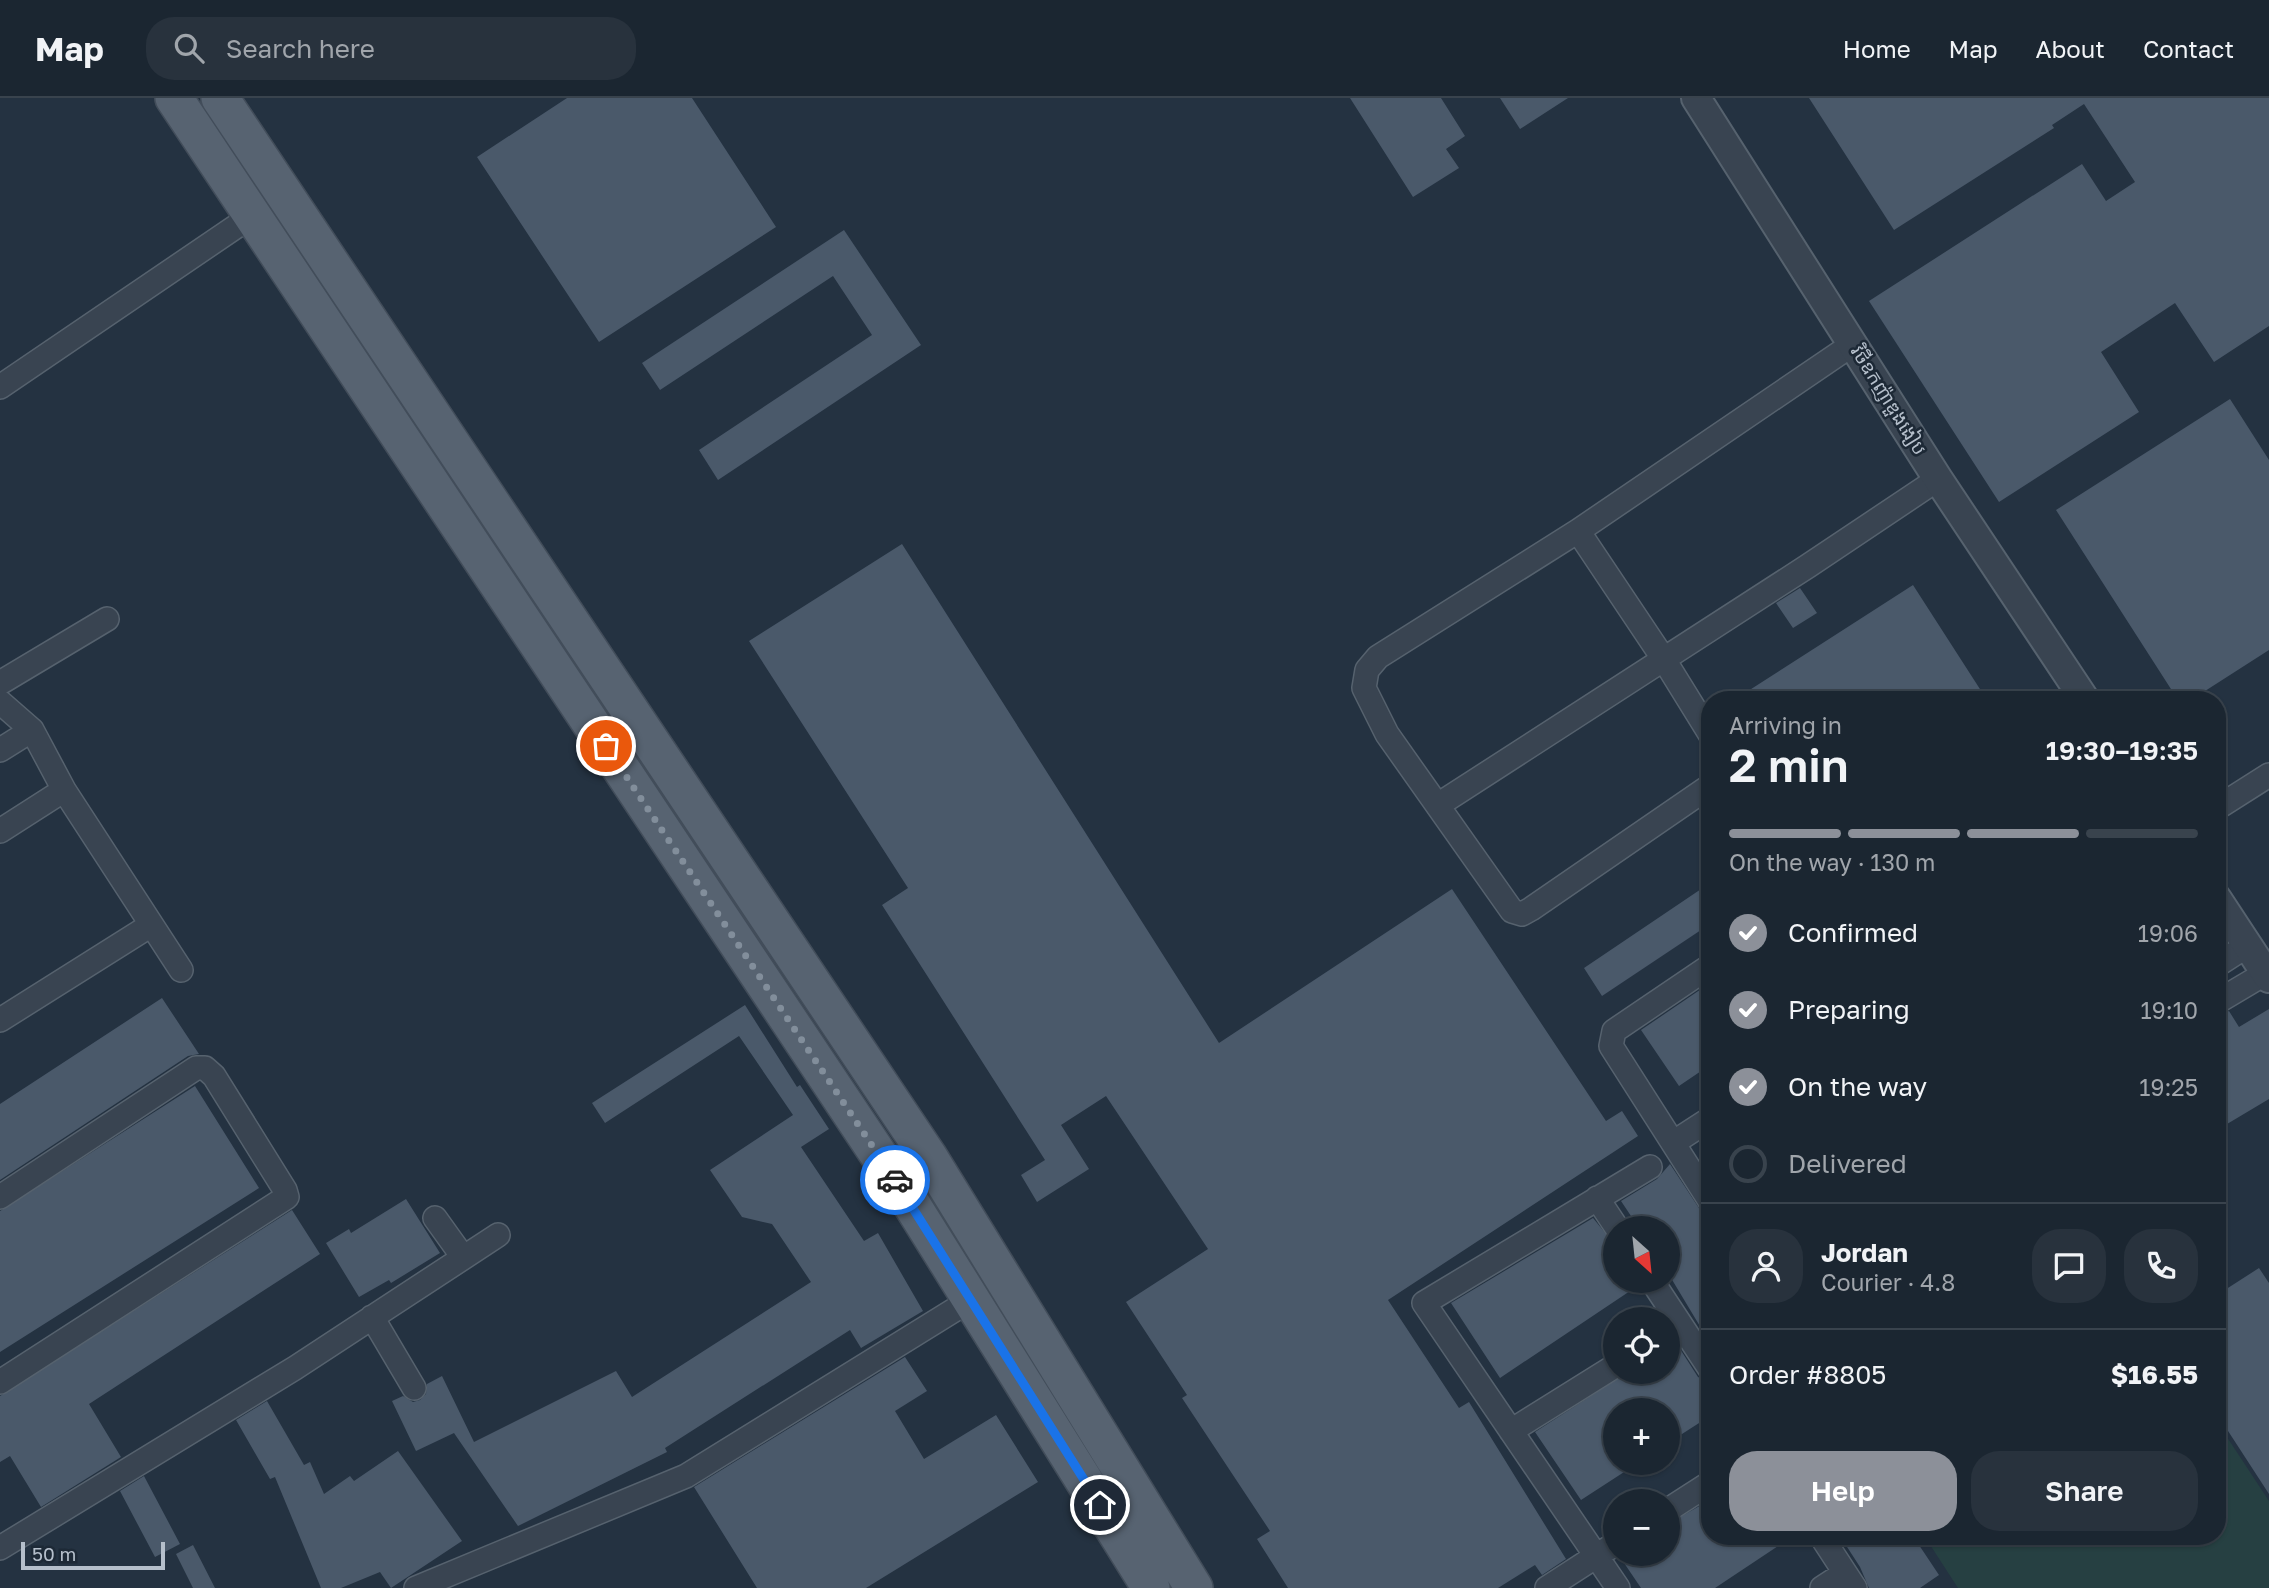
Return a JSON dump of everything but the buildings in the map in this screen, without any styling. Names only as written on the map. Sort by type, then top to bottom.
[{"type":"main road","points":[[174,98],[250,217],[768,988],[972,1298],[1151,1588]]},
{"type":"main road","points":[[220,98],[928,1156],[1194,1588]]},
{"type":"street","name":"វិថីឧកញ៉ាឌួងងៀប","points":[[1696,98],[1938,479],[2079,691]]},
{"type":"street","points":[[0,387],[250,217]]},
{"type":"street","points":[[1701,792],[1522,914],[1512,911],[1387,734],[1364,688],[1367,670],[1378,657],[1578,531],[1853,344]]},
{"type":"street","points":[[1437,805],[1938,479]]},
{"type":"street","points":[[1578,531],[1701,719]]},
{"type":"street","points":[[0,682],[107,619]]},
{"type":"street","points":[[0,702],[32,730],[64,790],[181,970]]},
{"type":"street","points":[[0,750],[32,730]]},
{"type":"street","points":[[2226,802],[2269,775]]},
{"type":"street","points":[[0,831],[64,790]]},
{"type":"street","points":[[2226,912],[2267,976],[2226,997]]},
{"type":"street","points":[[0,1020],[151,925]]},
{"type":"street","points":[[2226,959],[2248,945]]},
{"type":"street","points":[[1701,972],[1614,1031],[1611,1038],[1611,1046],[1701,1186]]},
{"type":"street","points":[[0,1197],[196,1068],[205,1068],[214,1076],[285,1190],[286,1197],[0,1382]]},
{"type":"street","points":[[1674,1143],[1701,1125]]},
{"type":"street","points":[[1603,1546],[1511,1431],[1424,1303],[1650,1167]]},
{"type":"street","points":[[1597,1198],[1609,1216]]},
{"type":"street","points":[[435,1218],[463,1257]]},
{"type":"street","points":[[0,1549],[372,1317],[498,1235]]},
{"type":"street","points":[[416,1588],[686,1476],[972,1298]]},
{"type":"street","points":[[372,1317],[414,1388]]},
{"type":"street","points":[[1680,1336],[1701,1359]]},
{"type":"street","points":[[1511,1431],[1603,1374]]},
{"type":"street","points":[[1680,1502],[1701,1489]]},
{"type":"street","points":[[1822,1588],[1850,1580],[1827,1545]]},
{"type":"street","points":[[1547,1588],[1603,1552]]},
{"type":"street","points":[[1611,1566],[1618,1588]]},
{"type":"green space","points":[[2226,1436],[2269,1501],[2269,1588],[1958,1588],[1930,1545],[2226,1545]]},
{"type":"way so far","points":[[606,746],[895,1180]]},
{"type":"route","points":[[895,1180],[972,1298],[1100,1505]]}]
